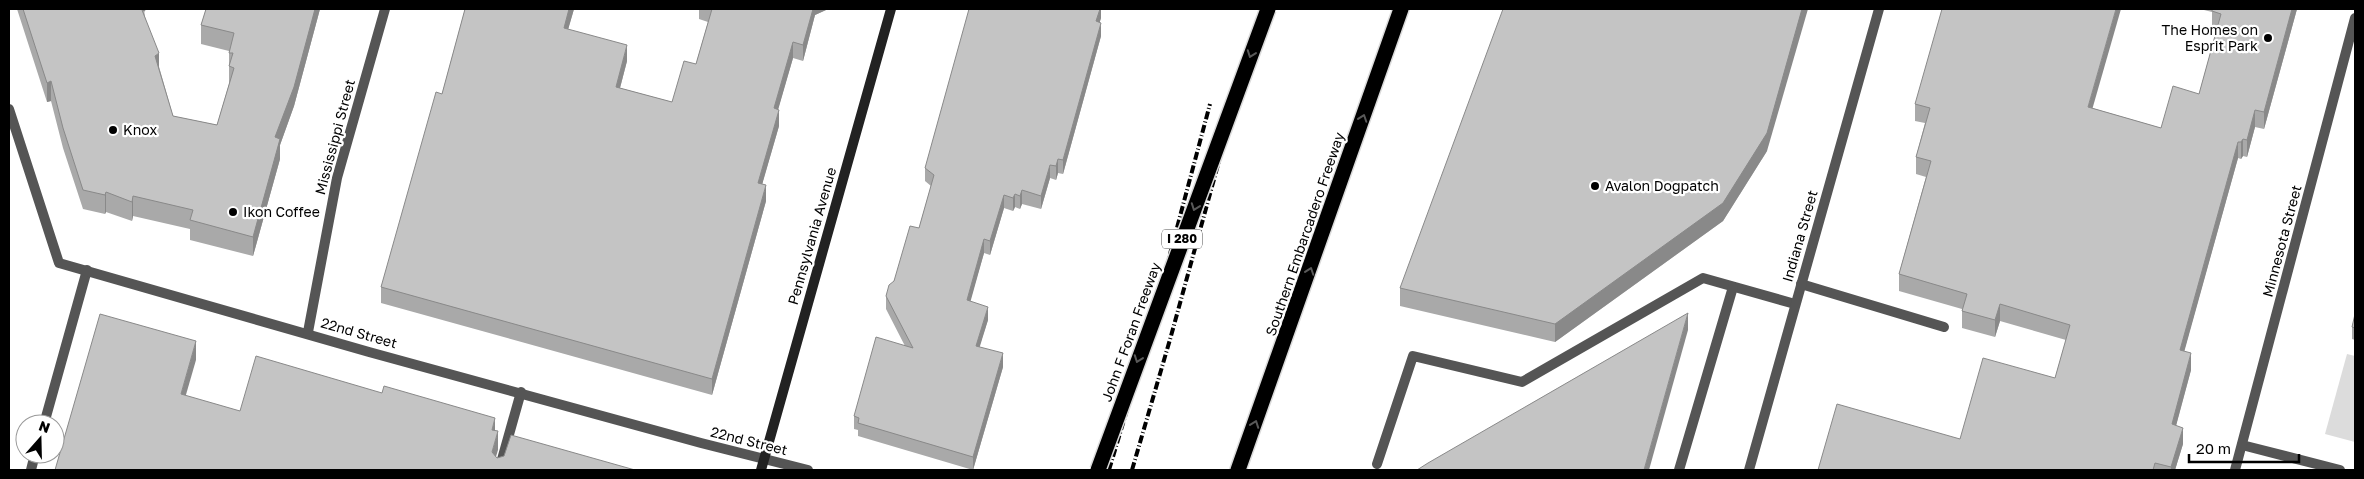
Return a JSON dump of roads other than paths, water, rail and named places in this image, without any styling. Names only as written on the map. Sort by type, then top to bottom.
[{"type":"highway","name":"John F Foran Freeway","points":[[1098,470],[1268,9]]},
{"type":"highway","name":"Southern Embarcadero Freeway","points":[[1238,470],[1401,9]]},
{"type":"main road","name":"Pennsylvania Avenue","points":[[760,470],[890,9]]},
{"type":"street","name":"Mississippi Street","points":[[308,332],[337,178],[385,9]]},
{"type":"street","name":"Indiana Street","points":[[1749,470],[1879,9]]},
{"type":"street","name":"Minnesota Street","points":[[2235,470],[2355,18]]},
{"type":"street","name":"22nd Street","points":[[9,109],[59,263],[308,332],[369,352],[808,470]]},
{"type":"street","points":[[47,414],[87,270]]},
{"type":"street","points":[[1377,464],[1413,356],[1522,382],[1703,278],[1795,304]]},
{"type":"street","points":[[1801,284],[1944,327]]},
{"type":"street","points":[[1679,470],[1733,287]]},
{"type":"street","points":[[499,470],[522,392]]},
{"type":"street","points":[[2242,445],[2340,470]]},
{"type":"railway","points":[[1109,470],[1139,370],[1210,104]]},
{"type":"railway","points":[[1132,470],[1233,110]]},
{"type":"place","name":"The Homes on Esprit Park","points":[[2268,38]]},
{"type":"place","name":"Knox","points":[[113,130]]},
{"type":"place","name":"Avalon Dogpatch","points":[[1595,186]]},
{"type":"place","name":"Ikon Coffee","points":[[233,212]]}]
